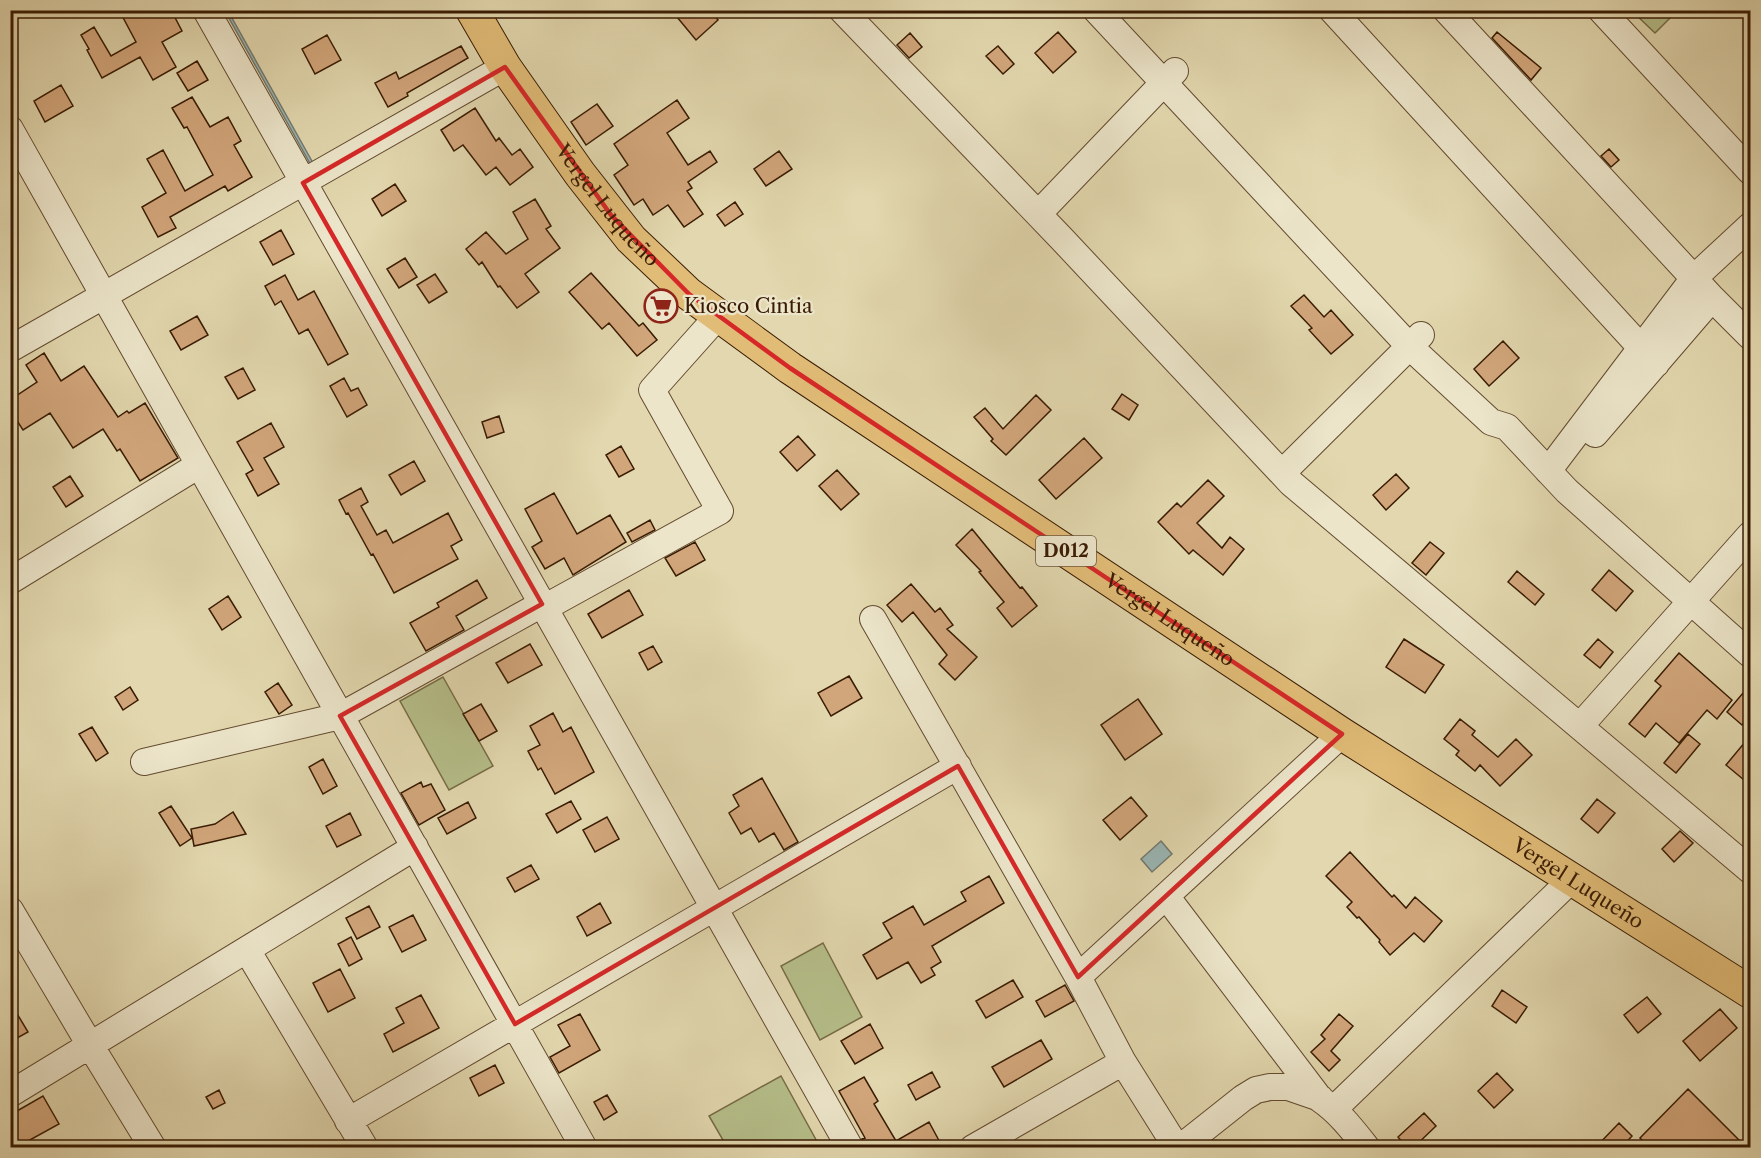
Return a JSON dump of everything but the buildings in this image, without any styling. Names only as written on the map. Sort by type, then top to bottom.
[{"type":"main road","name":"Vergel Luqueño","points":[[472,10],[505,67],[580,174],[632,239],[689,294],[800,375],[1342,734],[1750,992]]},
{"type":"street","points":[[206,10],[850,1148]]},
{"type":"street","points":[[842,10],[1291,483],[1750,870]]},
{"type":"street","points":[[1096,10],[1170,77],[1416,341],[1503,410],[1507,418],[1507,428],[1552,475],[1750,654]]},
{"type":"street","points":[[1120,10],[1170,77]]},
{"type":"street","points":[[1332,10],[1654,349]]},
{"type":"street","points":[[1356,10],[1654,349]]},
{"type":"street","points":[[1446,10],[1712,298],[1750,336]]},
{"type":"street","points":[[1601,10],[1750,171]]},
{"type":"street","points":[[10,349],[505,67]]},
{"type":"street","points":[[1038,214],[1170,77]]},
{"type":"street","points":[[10,129],[584,1148]]},
{"type":"street","points":[[1552,475],[1654,349],[1694,278],[1750,226]]},
{"type":"street","points":[[1654,349],[1712,298]]},
{"type":"street","points":[[144,762],[340,716],[720,511],[652,390],[718,316]]},
{"type":"street","points":[[1282,473],[1416,341]]},
{"type":"street","points":[[10,581],[199,465]]},
{"type":"street","points":[[1580,726],[1750,535]]},
{"type":"street","points":[[873,619],[1078,977],[1123,1062],[1178,1148],[1256,1090],[1288,1087],[1327,1104]]},
{"type":"street","points":[[1078,977],[1342,734]]},
{"type":"street","points":[[348,1120],[958,766]]},
{"type":"street","points":[[10,1094],[415,847]]},
{"type":"street","points":[[1327,1104],[1572,879]]},
{"type":"street","points":[[1166,896],[1327,1104],[1348,1123],[1367,1148]]},
{"type":"street","points":[[10,910],[153,1148]]},
{"type":"street","points":[[247,950],[365,1148]]},
{"type":"street","points":[[974,1148],[1123,1062]]},
{"type":"highlighted area","points":[[505,67],[611,215],[689,294],[790,368],[1342,734],[1078,977],[958,766],[515,1024],[340,716],[542,604],[303,183]]},
{"type":"green space","points":[[1632,11],[1677,11],[1655,33]]},
{"type":"green space","points":[[443,677],[493,766],[449,790],[400,701]]},
{"type":"green space","points":[[823,943],[862,1017],[820,1040],[781,966]]},
{"type":"green space","points":[[781,1076],[820,1147],[727,1147],[709,1116]]},
{"type":"water","points":[[225,11],[228,11],[313,163],[312,167]]},
{"type":"water","points":[[1161,841],[1172,854],[1152,872],[1141,859]]},
{"type":"place","name":"Kiosco Cintia","points":[[661,306]]}]
